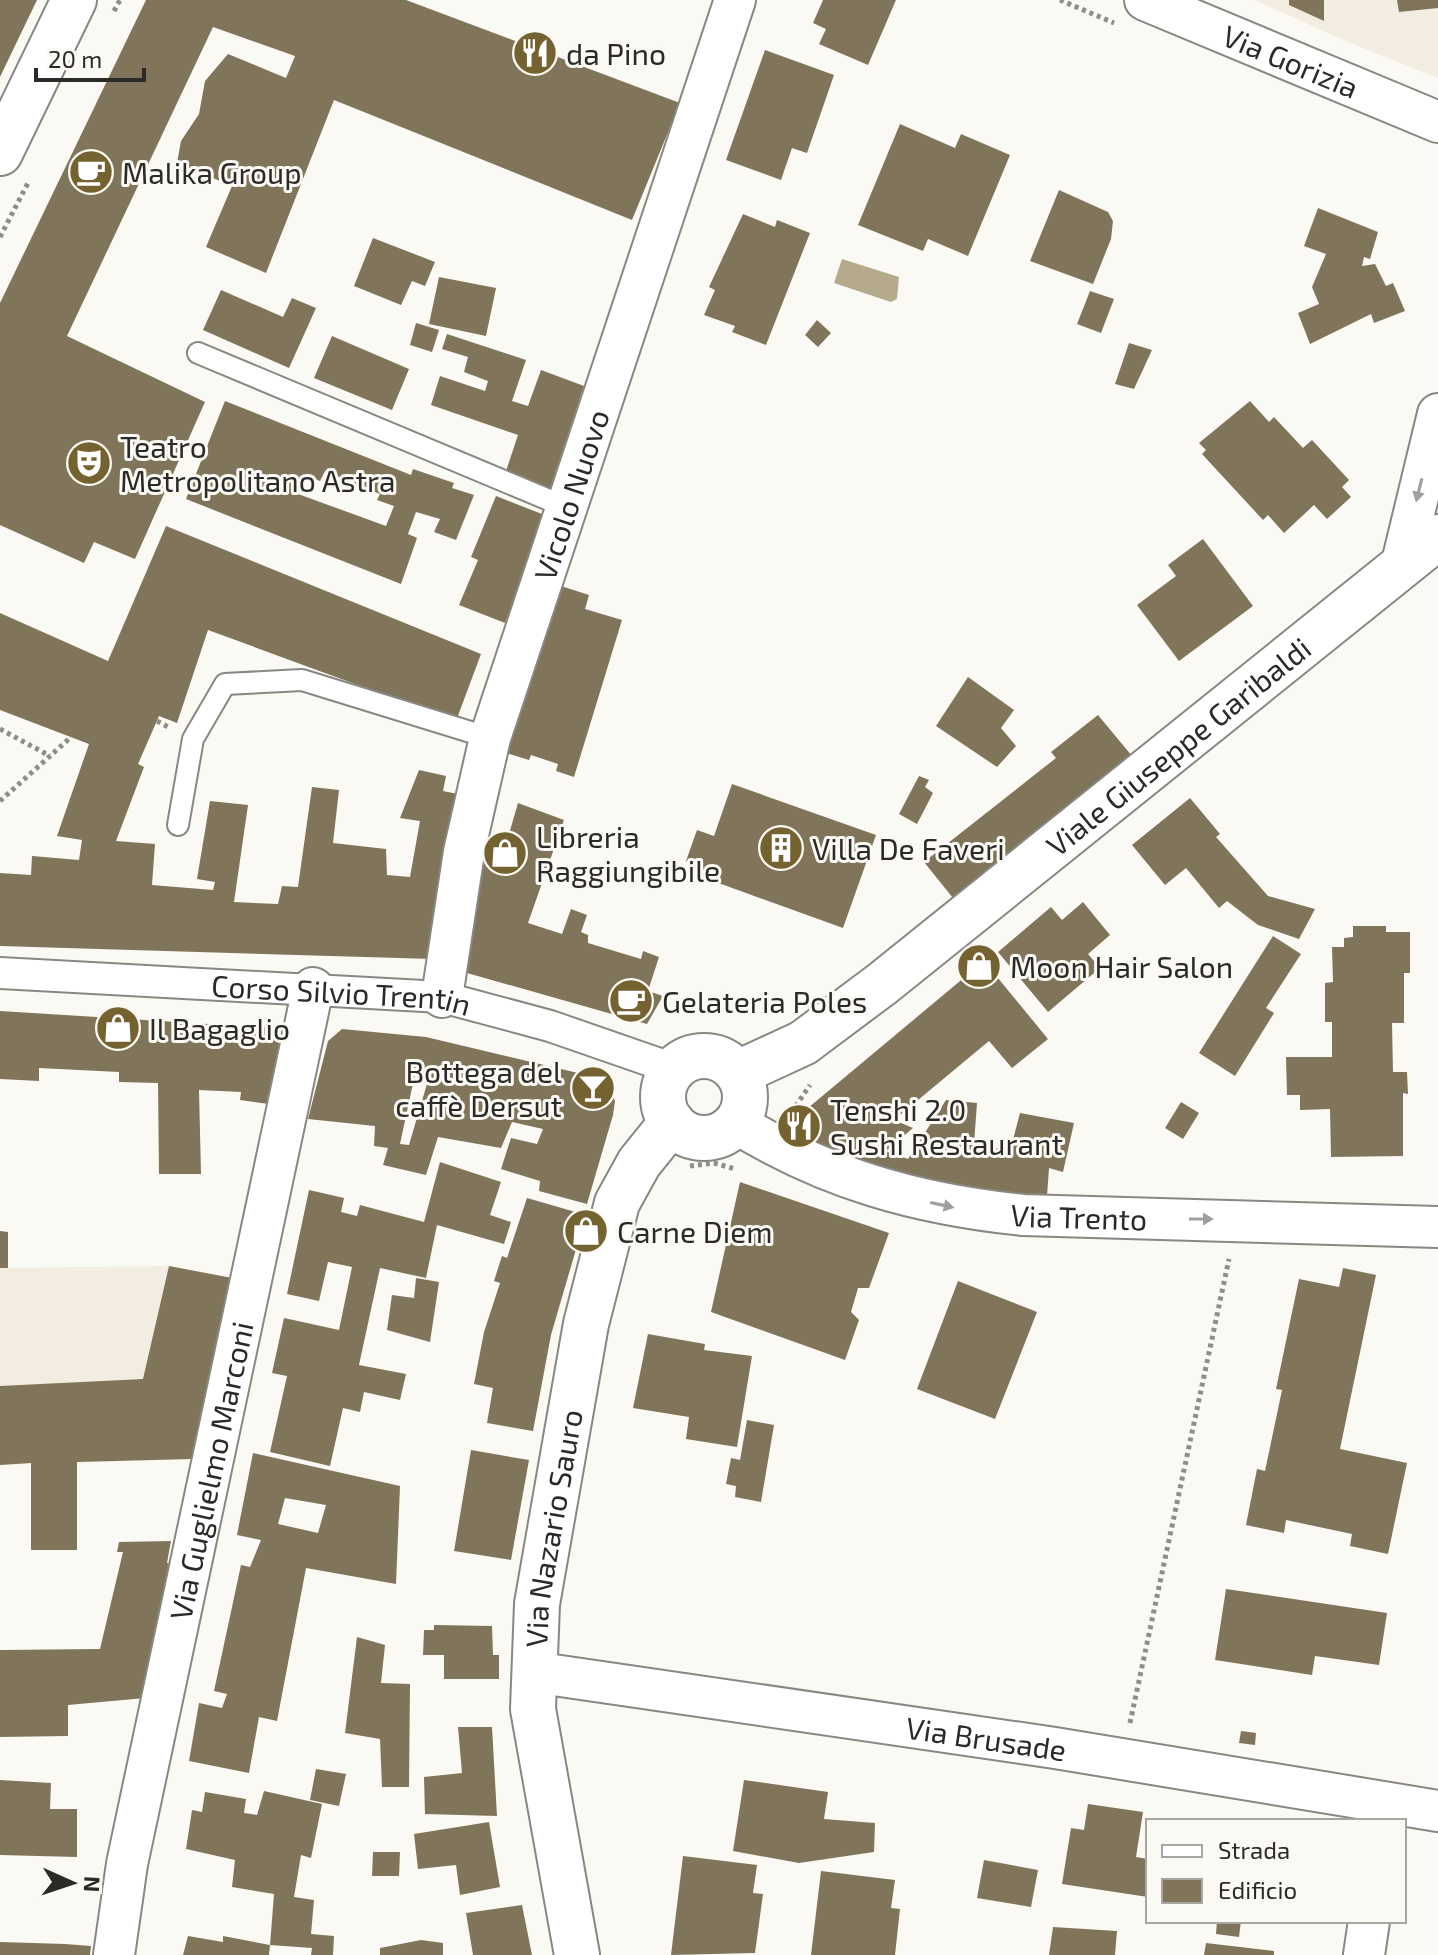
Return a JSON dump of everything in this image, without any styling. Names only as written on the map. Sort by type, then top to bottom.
[{"type":"street","points":[[0,153],[74,0]]},
{"type":"street","name":"Vicolo Nuovo","points":[[442,997],[464,852],[490,738],[735,0]]},
{"type":"street","name":"Via Gorizia","points":[[1160,3],[1438,122]]},
{"type":"street","points":[[1401,567],[1438,414]]},
{"type":"street","name":"Viale Giuseppe Garibaldi","points":[[738,1073],[803,1043],[882,984],[1438,537]]},
{"type":"street","name":"Corso Silvio Trentin","points":[[0,973],[442,997],[550,1026],[674,1069]]},
{"type":"street","name":"Via Guglielmo Marconi","points":[[114,1955],[127,1864],[313,988]]},
{"type":"street","points":[[706,1055],[728,1063],[738,1073],[745,1102],[736,1123],[719,1135],[705,1138],[686,1134],[672,1122],[663,1097],[664,1086],[674,1069],[686,1059],[706,1055]]},
{"type":"street","name":"Via Nazario Sauro","points":[[577,1955],[539,1754],[533,1672],[537,1604],[586,1324],[617,1203],[639,1163],[672,1122]]},
{"type":"street","name":"Via Trento","points":[[736,1123],[812,1166],[922,1201],[958,1208],[1055,1216],[1438,1227]]},
{"type":"street","name":"Via Brusade","points":[[533,1672],[1122,1760],[1386,1812],[1438,1811]]},
{"type":"street","points":[[1364,1955],[1369,1923]]},
{"type":"lane","points":[[198,353],[566,507]]},
{"type":"lane","points":[[178,825],[193,739],[225,684],[302,680],[490,738]]},
{"type":"path","points":[[0,729],[50,756]]},
{"type":"path","points":[[0,801],[70,738]]},
{"type":"path","points":[[682,1171],[694,1164],[714,1163],[743,1171]]},
{"type":"path","points":[[1122,1760],[1238,1219]]},
{"type":"shaded area","points":[[1255,0],[1438,0],[1438,78],[1343,40]]},
{"type":"shaded area","points":[[842,259],[899,277],[897,299],[891,302],[834,283]]},
{"type":"shaded area","points":[[169,1266],[232,1278],[192,1459],[0,1465],[0,1268]]},
{"type":"building","points":[[0,0],[37,0],[0,77]]},
{"type":"building","points":[[146,0],[406,0],[680,103],[632,220],[334,100],[266,273],[206,247],[232,186],[177,163],[181,141],[199,114],[205,81],[228,54],[286,78],[295,56],[213,27],[67,336],[205,402],[135,559],[94,542],[84,563],[0,525],[0,303]]},
{"type":"building","points":[[823,0],[896,0],[868,65],[819,44],[826,29],[813,23]]},
{"type":"building","points":[[1289,0],[1324,0],[1324,21],[1289,5]]},
{"type":"building","points":[[1397,0],[1438,0],[1438,8],[1399,12]]},
{"type":"building","points":[[765,50],[834,75],[807,153],[792,148],[781,180],[726,160]]},
{"type":"building","points":[[900,124],[955,148],[961,134],[1010,155],[968,256],[928,239],[923,251],[858,225]]},
{"type":"building","points":[[1059,190],[1108,212],[1113,221],[1111,239],[1093,284],[1030,261]]},
{"type":"building","points":[[1318,208],[1378,232],[1370,259],[1364,257],[1362,266],[1375,264],[1386,286],[1393,283],[1405,311],[1374,323],[1371,314],[1310,344],[1298,313],[1319,304],[1312,287],[1326,254],[1304,246]]},
{"type":"building","points":[[743,214],[775,227],[777,220],[810,233],[766,345],[732,332],[735,326],[704,315],[715,290],[709,287]]},
{"type":"building","points":[[373,238],[435,262],[425,286],[412,281],[401,305],[354,286]]},
{"type":"building","points":[[439,277],[496,288],[486,336],[429,324]]},
{"type":"building","points":[[221,290],[283,317],[292,298],[316,308],[289,368],[203,330]]},
{"type":"building","points":[[1090,291],[1114,299],[1101,333],[1077,324]]},
{"type":"building","points":[[817,320],[831,333],[818,347],[805,335]]},
{"type":"building","points":[[416,323],[439,330],[432,352],[410,345]]},
{"type":"building","points":[[447,334],[526,360],[512,401],[528,406],[541,370],[584,386],[549,492],[504,477],[518,435],[431,405],[440,376],[485,391],[488,381],[464,372],[468,357],[442,349]]},
{"type":"building","points":[[332,336],[409,369],[392,410],[314,378]]},
{"type":"building","points":[[1129,343],[1152,350],[1134,389],[1115,384]]},
{"type":"building","points":[[225,401],[411,475],[413,469],[454,483],[452,488],[474,495],[456,540],[434,532],[440,519],[416,512],[408,534],[417,538],[401,584],[186,499]],"holes":[[[325,471],[380,494],[377,500],[394,506],[386,526],[298,494],[306,475],[320,481]]]},
{"type":"building","points":[[1250,401],[1269,422],[1274,417],[1303,448],[1312,440],[1349,480],[1342,487],[1351,497],[1327,519],[1314,505],[1284,533],[1268,515],[1263,520],[1202,454],[1206,450],[1199,443]]},
{"type":"building","points":[[496,496],[547,516],[505,623],[459,605],[478,560],[471,557]]},
{"type":"building","points":[[166,526],[481,654],[456,721],[208,630],[177,723],[159,716],[138,764],[144,767],[116,841],[155,844],[152,885],[213,890],[215,882],[197,879],[210,801],[248,805],[234,902],[278,904],[282,886],[298,887],[312,787],[339,790],[333,843],[386,849],[387,875],[410,877],[420,821],[400,818],[419,770],[446,776],[443,791],[458,794],[433,959],[0,946],[0,873],[31,875],[32,856],[79,860],[82,840],[57,836],[89,744],[0,710],[0,613],[108,661]]},
{"type":"building","points":[[1203,539],[1253,606],[1179,661],[1137,605],[1176,576],[1168,565]]},
{"type":"building","points":[[558,585],[589,595],[585,609],[622,620],[574,777],[556,771],[558,764],[531,755],[529,760],[506,753]]},
{"type":"building","points":[[968,677],[1014,710],[1001,728],[1016,746],[997,767],[936,726]]},
{"type":"building","points":[[1098,715],[1132,756],[953,898],[924,862],[1056,758],[1051,752]]},
{"type":"building","points":[[919,776],[929,780],[925,787],[933,793],[917,824],[899,814]]},
{"type":"building","name":"Villa De Faveri","points":[[732,784],[876,835],[843,928],[699,876],[703,867],[686,861],[697,830],[714,836]]},
{"type":"building","points":[[1190,798],[1220,834],[1216,837],[1268,896],[1315,909],[1299,939],[1258,925],[1227,901],[1219,908],[1186,868],[1165,885],[1132,845]]},
{"type":"building","points":[[518,803],[564,820],[528,923],[562,934],[571,909],[587,915],[581,932],[588,935],[588,943],[641,959],[643,951],[659,957],[648,991],[663,996],[647,1024],[460,971],[486,843],[505,848]]},
{"type":"building","points":[[1083,902],[1110,935],[1088,954],[1100,968],[1048,1012],[998,952],[1051,907],[1062,920]]},
{"type":"building","points":[[1353,926],[1386,926],[1386,932],[1410,932],[1410,973],[1404,973],[1404,1023],[1392,1023],[1393,1072],[1407,1072],[1408,1094],[1403,1093],[1403,1156],[1331,1157],[1330,1109],[1300,1110],[1300,1095],[1287,1095],[1286,1057],[1332,1057],[1332,1022],[1325,1022],[1325,983],[1333,982],[1332,947],[1344,947],[1344,938],[1353,937]]},
{"type":"building","points":[[1273,936],[1301,954],[1266,1008],[1274,1013],[1235,1076],[1199,1053]]},
{"type":"building","points":[[984,961],[1048,1039],[1012,1068],[989,1041],[894,1120],[913,1128],[886,1151],[908,1159],[946,1100],[977,1103],[974,1144],[1010,1151],[1020,1113],[1074,1123],[1063,1172],[1049,1168],[1046,1210],[893,1174],[812,1143],[808,1108]]},
{"type":"building","points":[[0,1011],[274,1028],[284,1039],[276,1105],[240,1100],[241,1092],[199,1090],[201,1174],[159,1174],[158,1083],[119,1082],[119,1072],[39,1068],[39,1081],[0,1079]]},
{"type":"building","points":[[342,1029],[426,1037],[595,1077],[607,1084],[615,1101],[613,1115],[587,1204],[539,1191],[540,1181],[501,1169],[511,1138],[537,1144],[543,1129],[512,1122],[501,1148],[438,1137],[426,1175],[383,1165],[388,1148],[374,1146],[375,1126],[308,1119],[328,1041]],"holes":[[[415,1074],[429,1077],[409,1145],[400,1144]]]},
{"type":"building","points":[[1181,1102],[1199,1113],[1183,1139],[1165,1128]]},
{"type":"building","points":[[440,1162],[501,1182],[490,1215],[511,1222],[504,1244],[437,1225],[426,1278],[380,1268],[359,1365],[406,1374],[400,1400],[364,1392],[360,1412],[343,1408],[330,1466],[270,1452],[287,1376],[272,1373],[284,1318],[339,1330],[352,1267],[328,1262],[319,1301],[287,1294],[309,1190],[344,1198],[341,1212],[357,1216],[360,1205],[424,1222]]},
{"type":"building","points":[[740,1182],[889,1233],[869,1288],[858,1288],[851,1312],[859,1320],[845,1360],[711,1312]]},
{"type":"building","points":[[527,1198],[586,1215],[551,1335],[533,1431],[487,1423],[493,1388],[474,1384],[484,1332],[500,1283],[494,1281],[502,1256],[507,1258]]},
{"type":"building","points":[[0,1231],[8,1232],[8,1268],[0,1268]]},
{"type":"building","points":[[169,1266],[232,1278],[192,1459],[77,1462],[77,1550],[31,1550],[31,1463],[0,1465],[0,1386],[143,1379]]},
{"type":"building","points":[[1343,1268],[1376,1275],[1340,1449],[1407,1463],[1388,1554],[1350,1546],[1352,1534],[1286,1520],[1284,1533],[1246,1525],[1257,1469],[1265,1471],[1282,1390],[1276,1389],[1299,1279],[1339,1287]]},
{"type":"building","points":[[416,1278],[439,1282],[430,1342],[387,1330],[392,1295],[414,1298]]},
{"type":"building","points":[[958,1281],[1037,1312],[995,1419],[917,1389]]},
{"type":"building","points":[[648,1334],[705,1344],[704,1350],[752,1356],[737,1447],[686,1439],[689,1417],[633,1408]]},
{"type":"building","points":[[747,1420],[774,1425],[761,1502],[735,1497],[736,1486],[726,1484],[731,1458],[740,1460]]},
{"type":"building","points":[[471,1450],[529,1460],[511,1560],[454,1551]]},
{"type":"building","points":[[253,1453],[400,1486],[396,1584],[306,1568],[277,1721],[259,1717],[249,1773],[189,1761],[199,1703],[222,1708],[227,1694],[214,1691],[241,1565],[250,1567],[261,1540],[237,1535]],"holes":[[[285,1498],[326,1505],[318,1533],[278,1524]]]},
{"type":"building","points":[[171,1541],[167,1563],[173,1564],[153,1643],[160,1644],[145,1698],[68,1705],[68,1736],[0,1737],[0,1650],[100,1649],[123,1552],[117,1552],[119,1542]]},
{"type":"building","points":[[1226,1589],[1387,1613],[1379,1665],[1315,1656],[1312,1675],[1215,1660]]},
{"type":"building","points":[[434,1625],[492,1626],[493,1655],[499,1655],[499,1679],[444,1679],[444,1655],[423,1655],[424,1630],[434,1630]]},
{"type":"building","points":[[357,1637],[385,1645],[381,1683],[410,1684],[409,1787],[382,1787],[380,1739],[345,1733]]},
{"type":"building","points":[[458,1727],[492,1727],[497,1816],[425,1814],[424,1777],[462,1773]]},
{"type":"building","points":[[1241,1731],[1256,1733],[1255,1745],[1239,1743]]},
{"type":"building","points":[[316,1769],[346,1774],[339,1806],[310,1800]]},
{"type":"building","points":[[0,1780],[51,1783],[50,1809],[77,1809],[77,1857],[0,1855]]},
{"type":"building","points":[[744,1780],[828,1792],[824,1819],[875,1823],[874,1852],[799,1863],[733,1851]]},
{"type":"building","points":[[264,1791],[322,1804],[311,1858],[301,1855],[294,1897],[314,1900],[311,1934],[334,1936],[333,1955],[311,1955],[312,1948],[270,1945],[274,1894],[232,1887],[235,1860],[186,1849],[192,1810],[202,1812],[205,1792],[246,1799],[244,1813],[257,1815]]},
{"type":"building","points":[[1088,1804],[1143,1812],[1136,1857],[1146,1859],[1146,1897],[1062,1884],[1071,1828],[1084,1830]]},
{"type":"building","points":[[489,1822],[500,1887],[460,1895],[456,1865],[418,1869],[414,1834]]},
{"type":"building","points":[[373,1852],[400,1852],[399,1876],[372,1876]]},
{"type":"building","points":[[683,1856],[757,1865],[753,1893],[763,1894],[755,1953],[671,1955]]},
{"type":"building","points":[[984,1860],[1038,1870],[1031,1907],[977,1898]]},
{"type":"building","points":[[821,1871],[895,1880],[891,1908],[900,1909],[895,1955],[811,1955]]},
{"type":"building","points":[[522,1905],[532,1955],[473,1955],[466,1913]]},
{"type":"building","points":[[1217,1923],[1241,1923],[1239,1937],[1216,1934]]},
{"type":"building","points":[[1053,1927],[1117,1931],[1115,1955],[1049,1955]]},
{"type":"building","points":[[188,1936],[223,1942],[223,1936],[270,1945],[269,1955],[183,1955]]},
{"type":"building","points":[[421,1940],[443,1943],[443,1955],[380,1955],[380,1948]]},
{"type":"building","points":[[0,1942],[91,1946],[90,1955],[0,1955]]},
{"type":"building","points":[[1206,1943],[1274,1951],[1274,1955],[1204,1955]]},
{"type":"place","name":"da Pino","points":[[535,53]]},
{"type":"place","name":"Malika Group","points":[[91,172]]},
{"type":"place","name":"Teatro Metropolitano Astra","points":[[89,463]]},
{"type":"place","name":"Villa De Faveri","points":[[781,848]]},
{"type":"place","name":"Libreria Raggiungibile","points":[[505,853]]},
{"type":"place","name":"Moon Hair Salon","points":[[979,966]]},
{"type":"place","name":"Gelateria Poles","points":[[631,1001]]},
{"type":"place","name":"Il Bagaglio","points":[[118,1028]]},
{"type":"place","name":"Bottega del caffè Dersut","points":[[593,1088]]},
{"type":"place","name":"Tenshi 2.0 Sushi Restaurant","points":[[799,1126]]},
{"type":"place","name":"Carne Diem","points":[[586,1231]]}]
